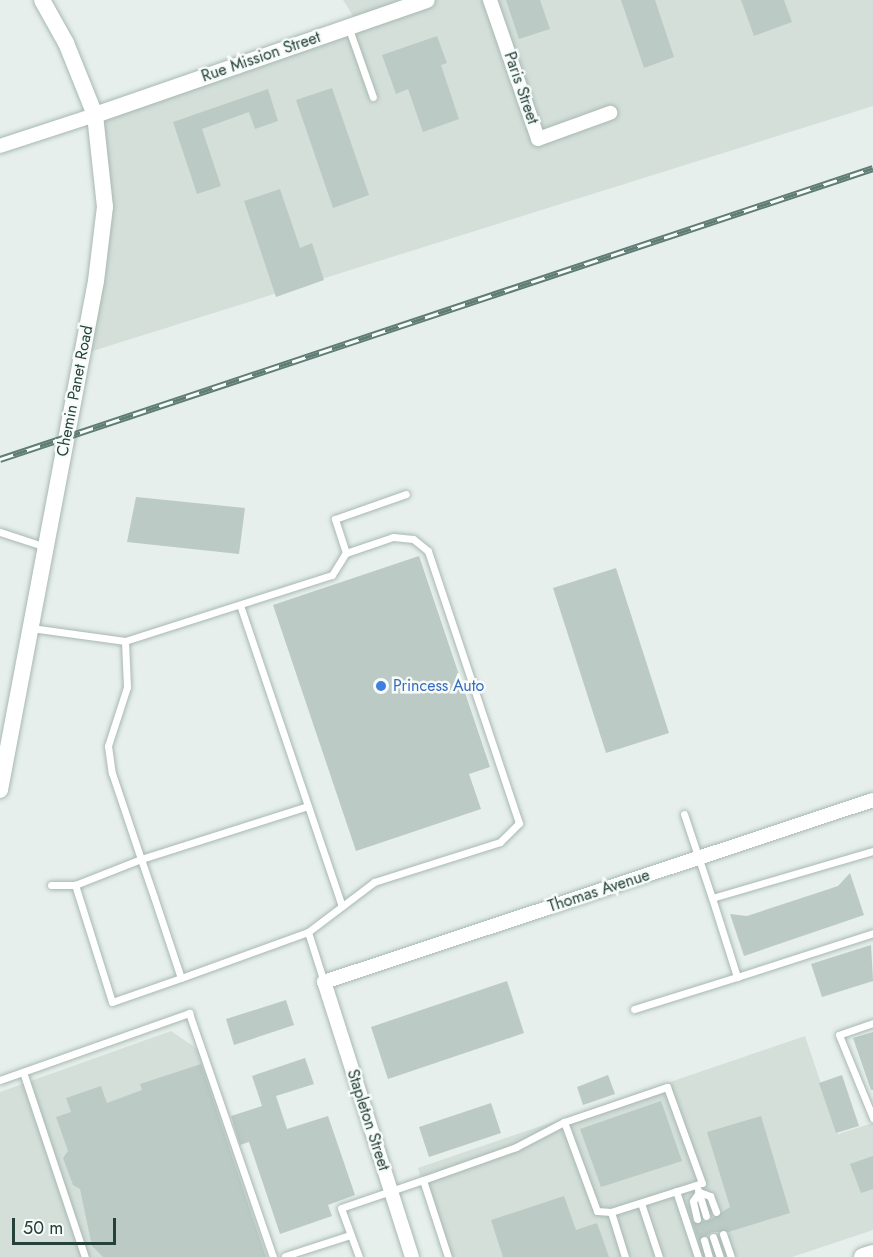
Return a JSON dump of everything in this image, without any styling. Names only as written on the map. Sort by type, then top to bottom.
[{"type":"main road","points":[[863,1257],[873,1254]]},
{"type":"street","name":"Chemin Panet Road","points":[[0,790],[102,245],[105,207],[95,115],[66,43],[42,0]]},
{"type":"street","name":"Rue Mission Street","points":[[95,115],[427,0]]},
{"type":"street","name":"Paris Street","points":[[490,0],[538,139],[610,113]]},
{"type":"street","points":[[0,146],[95,115]]},
{"type":"street","name":"Thomas Avenue","points":[[324,982],[873,800]]},
{"type":"street","name":"Stapleton Street","points":[[324,982],[412,1257]]},
{"type":"lane","points":[[348,26],[373,97]]},
{"type":"lane","points":[[346,553],[335,519],[406,494]]},
{"type":"lane","points":[[0,531],[46,547]]},
{"type":"lane","points":[[31,628],[125,641],[332,575],[346,553],[393,537],[413,539],[428,551],[519,823],[500,842],[374,882],[341,904],[308,932],[112,1002],[75,885]]},
{"type":"lane","points":[[240,605],[305,807],[341,904]]},
{"type":"lane","points":[[125,641],[127,687],[108,746],[112,773],[181,978]]},
{"type":"lane","points":[[51,885],[75,885],[141,859],[305,807]]},
{"type":"lane","points":[[684,814],[700,857],[737,977]]},
{"type":"lane","points":[[712,898],[873,851]]},
{"type":"lane","points":[[308,932],[324,982]]},
{"type":"lane","points":[[634,1009],[873,933]]},
{"type":"lane","points":[[0,1080],[189,1013],[273,1257]]},
{"type":"lane","points":[[873,1023],[839,1035],[873,1118]]},
{"type":"lane","points":[[23,1072],[85,1257]]},
{"type":"lane","points":[[358,1257],[341,1208],[516,1147],[564,1122],[667,1087],[702,1184],[693,1201],[697,1219]]},
{"type":"lane","points":[[564,1122],[591,1204],[597,1211],[612,1212],[676,1191],[698,1189],[710,1196],[716,1212]]},
{"type":"lane","points":[[423,1180],[448,1257]]},
{"type":"lane","points":[[698,1189],[706,1216]]},
{"type":"lane","points":[[676,1191],[698,1257]]},
{"type":"lane","points":[[641,1203],[660,1257]]},
{"type":"lane","points":[[612,1212],[625,1257]]},
{"type":"lane","points":[[723,1234],[732,1257]]},
{"type":"lane","points":[[285,1256],[307,1253],[350,1235]]},
{"type":"lane","points":[[713,1237],[720,1257]]},
{"type":"lane","points":[[704,1240],[709,1257]]},
{"type":"shaded area","points":[[343,0],[873,0],[873,106],[83,354],[102,245],[95,115],[357,22]]},
{"type":"shaded area","points":[[171,1031],[199,1050],[268,1257],[0,1257],[0,1092]]},
{"type":"shaded area","points":[[805,1036],[838,1134],[873,1123],[873,1230],[792,1257],[445,1257],[418,1168]]},
{"type":"building","points":[[506,0],[540,0],[550,29],[519,39]]},
{"type":"building","points":[[621,0],[655,0],[674,57],[644,68]]},
{"type":"building","points":[[741,0],[784,0],[792,22],[754,36]]},
{"type":"building","points":[[437,36],[447,63],[441,65],[459,119],[423,132],[408,89],[396,94],[382,55]]},
{"type":"building","points":[[332,88],[369,195],[333,208],[296,100]]},
{"type":"building","points":[[268,89],[278,121],[255,129],[249,112],[202,129],[221,186],[197,194],[173,122]]},
{"type":"building","points":[[280,189],[300,248],[312,243],[324,280],[276,297],[244,201]]},
{"type":"building","points":[[136,497],[245,508],[239,554],[127,542]]},
{"type":"building","name":"Princess Auto","points":[[419,556],[490,767],[469,774],[481,809],[356,851],[273,605]]},
{"type":"building","points":[[616,568],[669,733],[606,753],[553,588]]},
{"type":"building","points":[[850,873],[864,915],[744,956],[730,914],[747,916],[838,886]]},
{"type":"building","points":[[871,945],[873,981],[822,997],[811,964]]},
{"type":"building","points":[[507,981],[524,1033],[388,1079],[371,1027]]},
{"type":"building","points":[[286,1000],[294,1025],[234,1045],[226,1019]]},
{"type":"building","points":[[873,1032],[873,1090],[871,1090],[853,1038]]},
{"type":"building","points":[[305,1058],[314,1084],[276,1096],[287,1129],[328,1116],[355,1195],[328,1205],[332,1216],[280,1234],[249,1142],[240,1145],[231,1116],[262,1106],[252,1076]]},
{"type":"building","points":[[201,1064],[266,1257],[103,1257],[92,1246],[80,1189],[73,1185],[63,1158],[68,1151],[56,1117],[71,1112],[66,1098],[101,1086],[107,1103],[142,1090],[140,1084]]},
{"type":"building","points":[[608,1075],[615,1094],[583,1105],[577,1087]]},
{"type":"building","points":[[842,1075],[859,1126],[836,1133],[819,1083]]},
{"type":"building","points":[[661,1101],[682,1161],[601,1187],[580,1129]]},
{"type":"building","points":[[491,1103],[501,1133],[429,1157],[419,1127]]},
{"type":"building","points":[[761,1116],[790,1213],[728,1232],[712,1232],[699,1241],[692,1222],[708,1221],[730,1207],[707,1132]]},
{"type":"building","points":[[873,1156],[873,1189],[861,1193],[850,1164]]},
{"type":"building","points":[[564,1196],[576,1230],[597,1223],[609,1257],[503,1257],[491,1220]]},
{"type":"railway","points":[[0,459],[873,168]]},
{"type":"place","name":"Princess Auto","points":[[381,686]]}]
